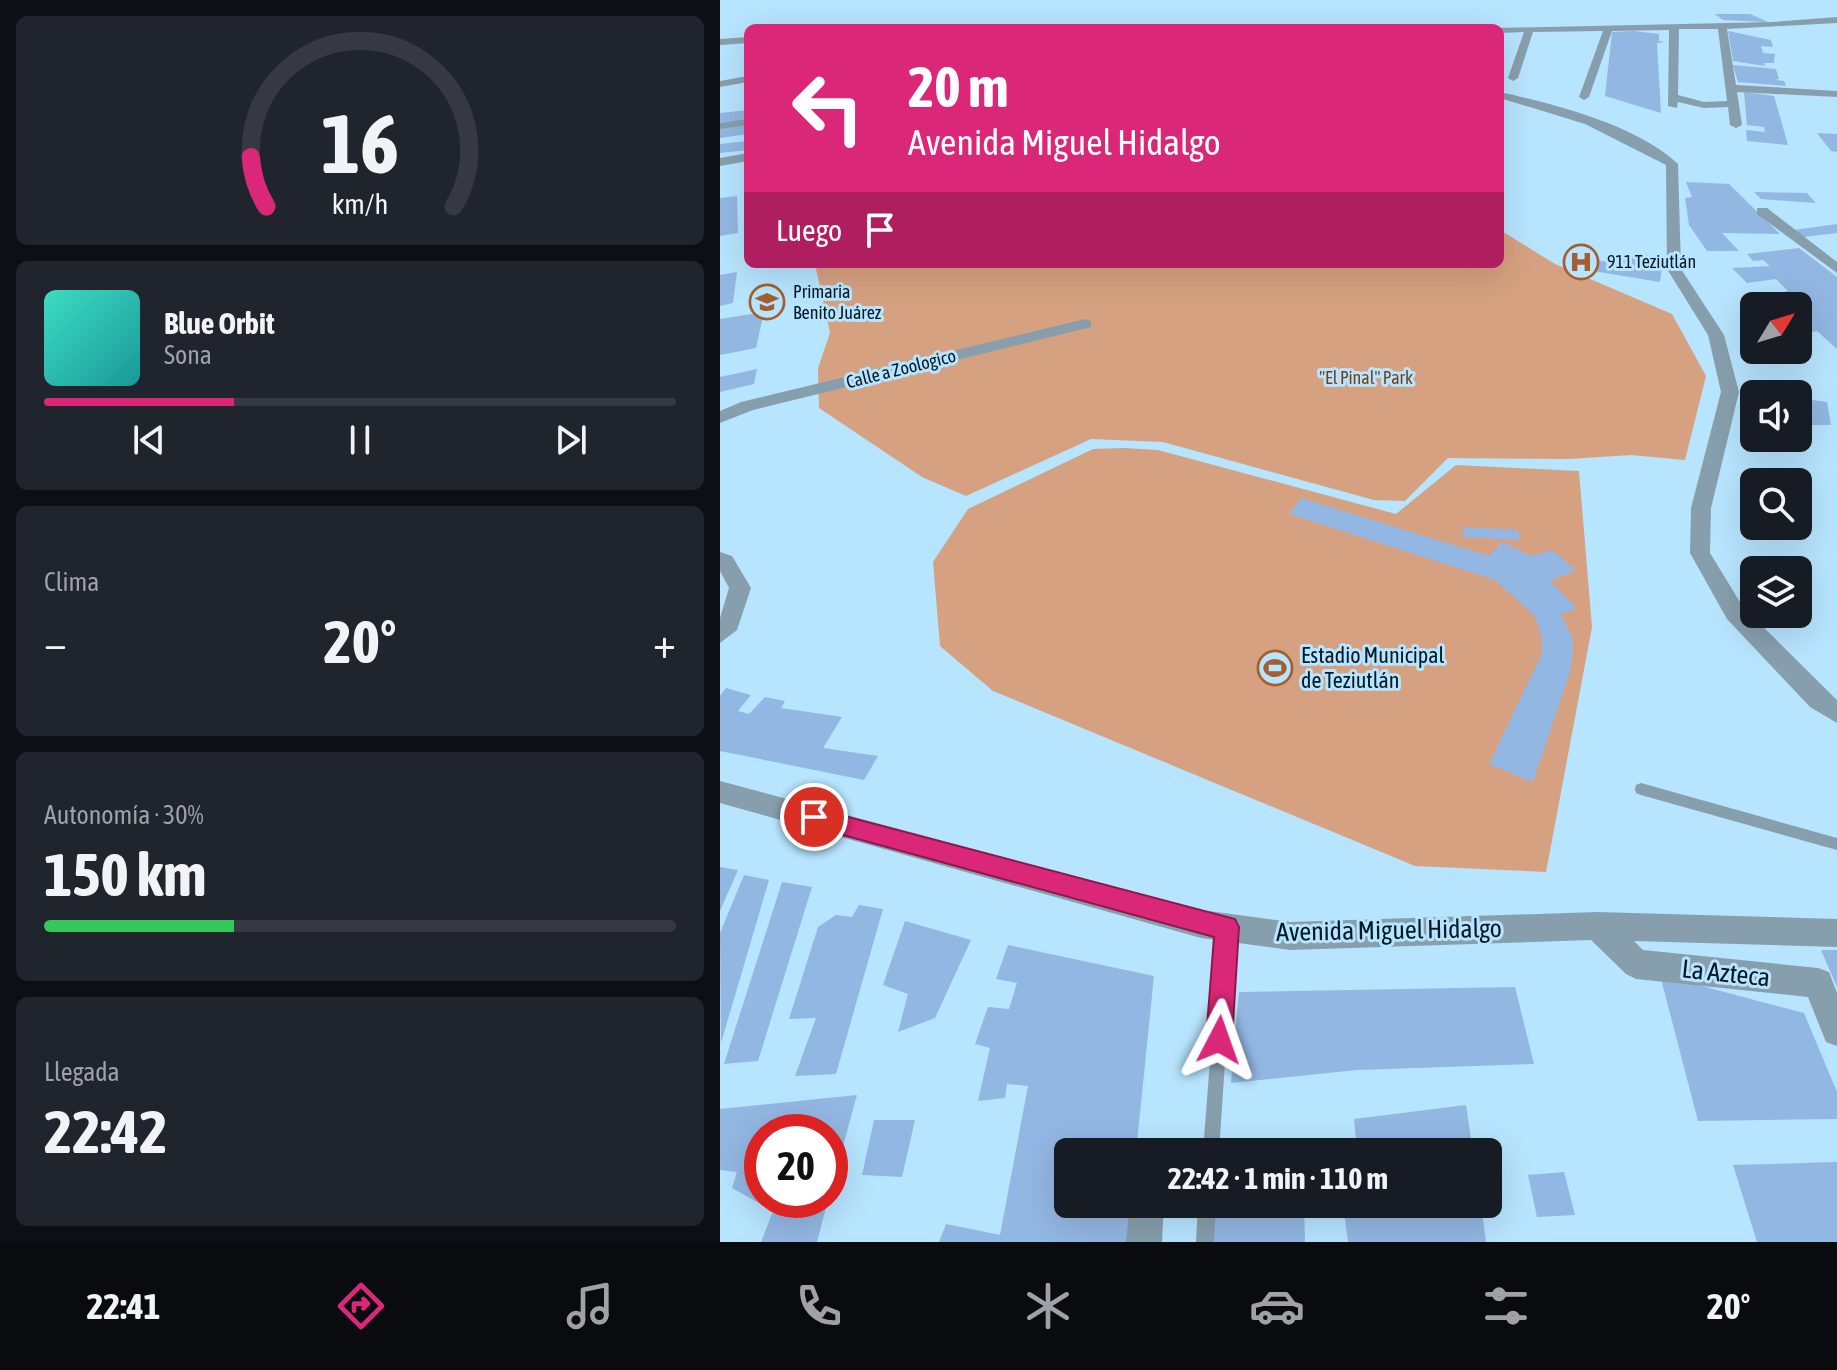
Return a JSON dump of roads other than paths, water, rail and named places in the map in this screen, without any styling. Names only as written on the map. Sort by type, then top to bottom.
[{"type":"street","points":[[1504,30],[1722,26],[1837,20]]},
{"type":"street","points":[[1722,26],[1736,125]]},
{"type":"street","points":[[1584,97],[1609,27]]},
{"type":"street","points":[[1674,27],[1674,101],[1704,105],[1732,104]]},
{"type":"street","points":[[1513,78],[1514,57],[1530,28]]},
{"type":"street","points":[[720,42],[744,40]]},
{"type":"street","points":[[720,84],[744,80]]},
{"type":"street","points":[[1730,88],[1837,94]]},
{"type":"street","points":[[1817,93],[1827,103]]},
{"type":"street","points":[[1504,96],[1543,103],[1617,133],[1672,164],[1674,269],[1716,335],[1730,392],[1701,508],[1700,553],[1735,613],[1818,700],[1837,713]]},
{"type":"street","points":[[720,126],[744,123]]},
{"type":"street","points":[[720,162],[744,158]]},
{"type":"street","points":[[1762,211],[1837,269]]},
{"type":"street","name":"Calle a Zoologico","points":[[720,418],[747,406],[1085,324]]},
{"type":"street","points":[[720,559],[725,561],[740,588],[729,624],[720,634]]},
{"type":"street","name":"Avenida Miguel Hidalgo","points":[[722,796],[1201,924],[1290,936],[1597,926],[1837,933]]},
{"type":"street","name":"La Azteca","points":[[1597,926],[1636,964],[1818,983],[1837,1031]]},
{"type":"street","points":[[1144,1242],[1146,1218]]},
{"type":"lane","points":[[1641,789],[1837,844]]},
{"type":"lane","points":[[1212,1138],[1227,927]]},
{"type":"lane","points":[[1205,1242],[1206,1218]]},
{"type":"place","name":"911 Teziutlán","points":[[1581,262]]},
{"type":"place","name":"Primaria Benito Juárez","points":[[767,302]]},
{"type":"place","name":"Estadio Municipal de Teziutlán","points":[[1275,668]]},
{"type":"park label","name":"\"El Pinal\" Park","points":[[1366,378]]}]
